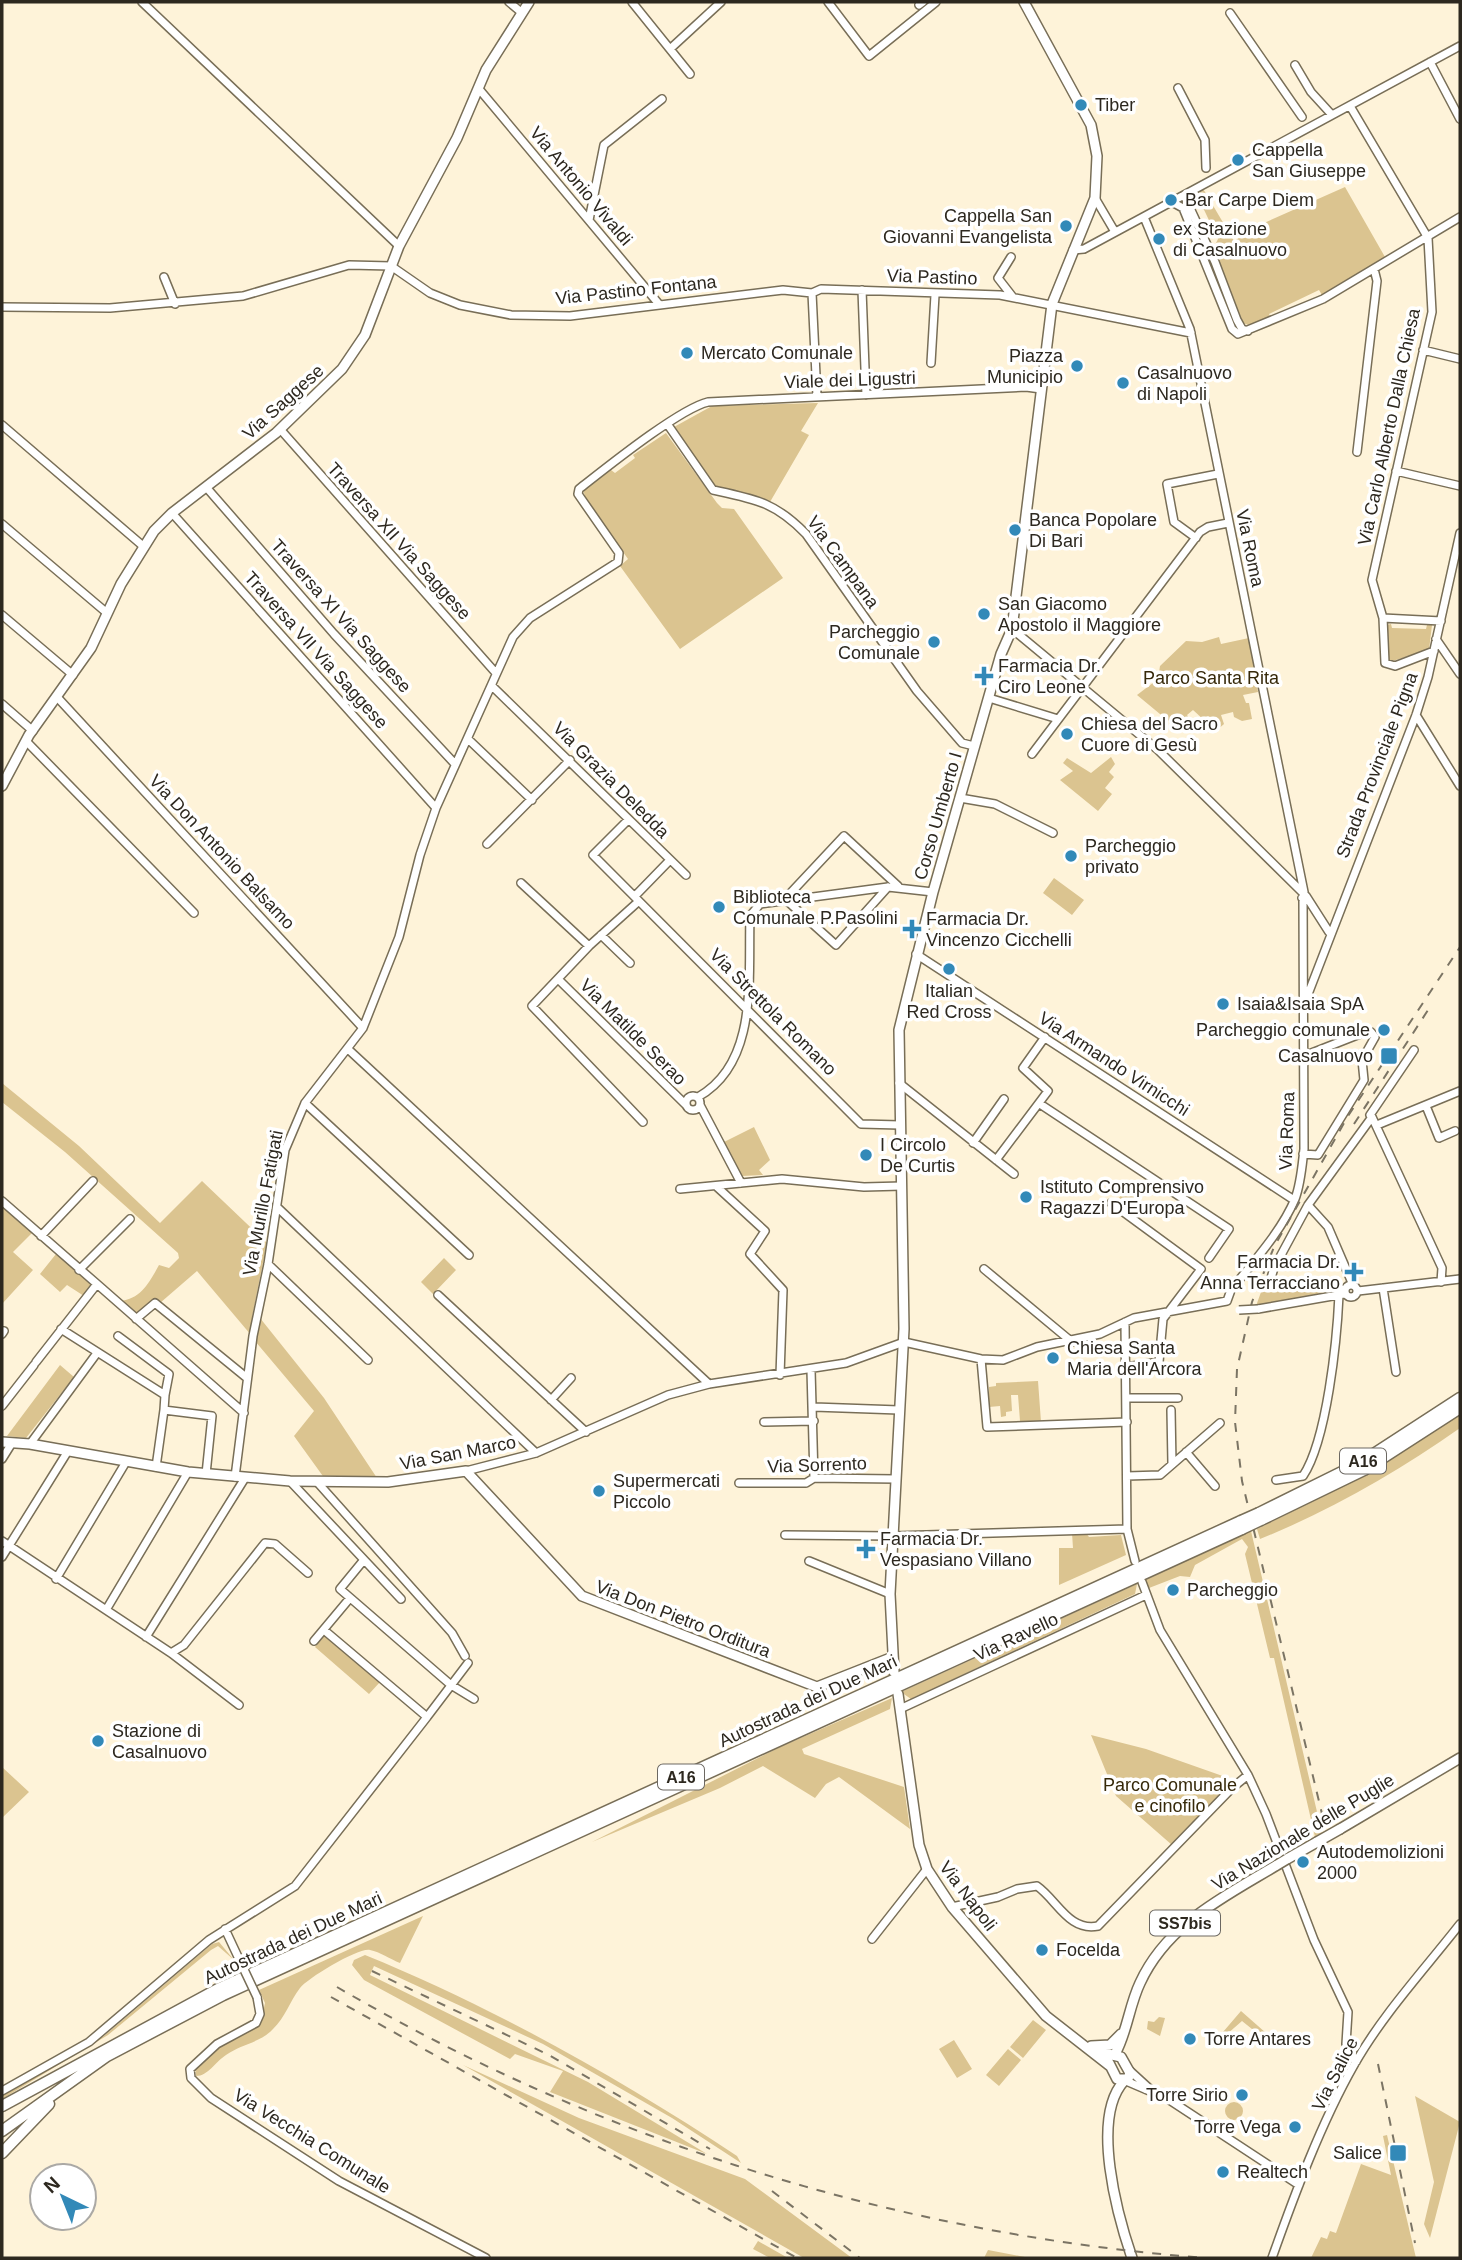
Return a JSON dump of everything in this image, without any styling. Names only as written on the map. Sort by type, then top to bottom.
[{"type":"highway","name":"Autostrada dei Due Mari","points":[[1260,1516],[1360,1463],[1460,1398]]},
{"type":"highway","name":"Autostrada dei Due Mari","points":[[126,2042],[1364,1470],[1460,1408]]},
{"type":"highway","points":[[2,2106],[126,2042]]},
{"type":"highway","points":[[2,2124],[126,2042]]},
{"type":"highway","points":[[2,2131],[126,2042]]},
{"type":"highway","points":[[2,2153],[43,2109],[126,2042]]},
{"type":"main road","name":"Via Saggese","points":[[2,786],[26,741],[91,648],[143,546],[173,513],[280,429],[342,369],[365,335],[399,246],[496,50],[529,2]]},
{"type":"main road","points":[[1024,2],[1091,125],[1097,156],[1095,198]]},
{"type":"main road","name":"Corso Umberto I","points":[[904,1342],[900,1019],[974,746],[1001,654],[1012,629],[1052,304],[1095,198]]},
{"type":"main road","points":[[894,1672],[891,1594],[904,1342]]},
{"type":"main road","name":"Via San Marco","points":[[7,1442],[188,1472],[290,1482],[388,1482],[467,1471]]},
{"type":"main road","name":"Via Don Pietro Orditura","points":[[467,1471],[582,1596],[817,1687],[893,1657]]},
{"type":"main road","name":"Via Napoli","points":[[898,1694],[918,1836],[927,1869],[952,1907],[1046,2016],[1125,2081]]},
{"type":"main road","name":"Via Nazionale delle Puglie","points":[[1120,2060],[1130,2014],[1144,1974],[1170,1938],[1198,1913],[1460,1758]]},
{"type":"main road","name":"Via Nazionale delle Puglie","points":[[1120,2060],[1124,2026],[1130,2014]]},
{"type":"main road","points":[[1081,2043],[1110,2045],[1124,2026]]},
{"type":"main road","name":"Via Napoli","points":[[1081,2043],[1120,2060]]},
{"type":"main road","points":[[1114,2100],[1130,2076],[1120,2060],[1109,2061],[1113,2070],[1114,2100],[1108,2137],[1111,2181],[1132,2258]]},
{"type":"street","points":[[142,2],[399,246]]},
{"type":"street","points":[[509,2],[521,12]]},
{"type":"street","points":[[632,2],[690,74]]},
{"type":"street","points":[[670,49],[721,2]]},
{"type":"street","points":[[828,2],[869,56],[936,2]]},
{"type":"street","points":[[1230,13],[1302,117]]},
{"type":"street","points":[[1073,250],[1084,249],[1307,126],[1350,106],[1460,46]]},
{"type":"street","points":[[1430,62],[1460,119]]},
{"type":"street","points":[[1295,65],[1311,92],[1332,115]]},
{"type":"street","points":[[1178,88],[1205,140],[1206,169]]},
{"type":"street","name":"Via Antonio Vivaldi","points":[[479,89],[658,303]]},
{"type":"street","points":[[589,220],[604,145],[662,99]]},
{"type":"street","points":[[1350,106],[1428,238]]},
{"type":"street","points":[[1184,195],[1215,262],[1237,320],[1248,331]]},
{"type":"street","points":[[1095,198],[1115,232]]},
{"type":"street","points":[[1172,202],[1183,208],[1233,329],[1238,334],[1323,299],[1460,217]]},
{"type":"street","name":"Via Roma","points":[[1144,217],[1191,333],[1303,895],[1303,1154],[1294,1200],[1277,1229],[1231,1290],[1227,1301]]},
{"type":"street","name":"Via Carlo Alberto Dalla Chiesa","points":[[1383,618],[1372,580],[1432,312],[1428,238]]},
{"type":"street","points":[[1011,257],[998,278],[1012,296]]},
{"type":"street","points":[[2,307],[110,308],[175,304],[271,290],[349,265],[391,266]]},
{"type":"street","name":"Via Pastino Fontana","points":[[391,266],[430,293],[460,306],[510,316],[570,316],[658,303],[783,290],[812,293]]},
{"type":"street","points":[[1357,452],[1377,281],[1374,269]]},
{"type":"street","points":[[164,277],[175,304]]},
{"type":"street","name":"Via Pastino","points":[[812,293],[821,289],[1012,296],[1052,304]]},
{"type":"street","points":[[862,290],[866,395]]},
{"type":"street","points":[[812,293],[817,396]]},
{"type":"street","points":[[931,363],[935,295]]},
{"type":"street","points":[[1052,304],[1147,327],[1191,333]]},
{"type":"street","points":[[1423,351],[1460,359]]},
{"type":"street","name":"Viale dei Ligustri","points":[[495,672],[513,637],[530,618],[618,562],[619,552],[577,492],[668,425],[708,402],[1026,387],[1041,390]]},
{"type":"street","points":[[2,425],[143,546]]},
{"type":"street","name":"Via Campana","points":[[668,425],[713,490],[759,499],[791,518],[806,534],[917,691],[962,743],[974,746]]},
{"type":"street","name":"Traversa XII Via Saggese","points":[[280,429],[495,672]]},
{"type":"street","points":[[1396,471],[1460,486]]},
{"type":"street","points":[[1195,538],[1174,522],[1167,484],[1218,474]]},
{"type":"street","name":"Traversa XI Via Saggese","points":[[206,487],[334,634],[455,764]]},
{"type":"street","name":"Traversa VII Via Saggese","points":[[173,513],[436,808]]},
{"type":"street","points":[[1032,754],[1195,538],[1204,528],[1228,523]]},
{"type":"street","points":[[2,524],[107,613]]},
{"type":"street","name":"Strada Provinciale Pigna","points":[[1305,1002],[1339,908],[1416,715],[1434,651],[1460,533]]},
{"type":"street","points":[[2,615],[73,675]]},
{"type":"street","points":[[1434,651],[1395,666],[1387,665],[1384,658],[1383,618],[1441,621]]},
{"type":"street","points":[[1012,629],[1158,750],[1303,895]]},
{"type":"street","points":[[1436,639],[1460,674]]},
{"type":"street","name":"Via Murillo Fatigati","points":[[240,1478],[247,1378],[278,1208],[285,1150],[305,1103],[349,1050],[363,1028],[399,937],[419,855],[436,808],[493,687],[495,672]]},
{"type":"street","name":"Via Grazia Deledda","points":[[493,687],[670,860],[637,899],[532,1006],[533,1011],[643,1122]]},
{"type":"street","name":"Via Don Antonio Balsamo","points":[[57,697],[363,1028]]},
{"type":"street","points":[[989,698],[1058,719]]},
{"type":"street","points":[[2,705],[33,731]]},
{"type":"street","points":[[1416,715],[1460,786]]},
{"type":"street","points":[[468,739],[532,800]]},
{"type":"street","points":[[26,741],[194,913]]},
{"type":"street","points":[[487,844],[570,760]]},
{"type":"street","points":[[960,798],[995,804],[1053,833]]},
{"type":"street","name":"Via Strettola Romano","points":[[628,820],[593,855],[862,1124],[900,1125]]},
{"type":"street","points":[[785,899],[844,836],[898,886]]},
{"type":"street","points":[[670,860],[686,875]]},
{"type":"street","points":[[521,883],[589,946]]},
{"type":"street","points":[[700,1105],[692,1110],[686,1105],[689,1097],[698,1097],[728,1073],[740,1042],[746,1006],[751,916],[760,904],[898,886],[933,892]]},
{"type":"street","points":[[785,899],[836,945],[888,887]]},
{"type":"street","name":"Via Roma","points":[[1303,895],[1321,916],[1330,932]]},
{"type":"street","points":[[1321,916],[1329,916],[1339,908]]},
{"type":"street","points":[[601,935],[630,963]]},
{"type":"street","name":"Via Armando Virnicchi","points":[[916,954],[1294,1200]]},
{"type":"street","points":[[1303,966],[1312,972],[1317,967]]},
{"type":"street","name":"Via Matilde Serao","points":[[558,979],[686,1105]]},
{"type":"street","points":[[1303,1154],[1318,1155],[1342,1117],[1364,1080],[1363,1060],[1375,1037],[1371,1032],[1365,1032],[1304,1056]]},
{"type":"street","points":[[996,1160],[1048,1091],[1023,1068],[1045,1037]]},
{"type":"street","points":[[349,1050],[709,1384]]},
{"type":"street","points":[[1414,1050],[1370,1115],[1442,1268],[1441,1282]]},
{"type":"street","points":[[899,1083],[1014,1174]]},
{"type":"street","points":[[1377,1125],[1460,1091]]},
{"type":"street","points":[[698,1097],[741,1183]]},
{"type":"street","points":[[973,1143],[1004,1099]]},
{"type":"street","points":[[305,1103],[469,1255]]},
{"type":"street","points":[[1040,1104],[1229,1229],[1209,1258]]},
{"type":"street","points":[[1426,1106],[1439,1138],[1455,1131]]},
{"type":"street","points":[[1343,1293],[1315,1283],[1276,1283],[1271,1278],[1287,1241],[1308,1205],[1372,1117]]},
{"type":"street","points":[[680,1189],[782,1179],[864,1187],[902,1186]]},
{"type":"street","points":[[41,1236],[93,1181]]},
{"type":"street","points":[[716,1186],[765,1231],[750,1254],[783,1290],[779,1375]]},
{"type":"street","points":[[2,1201],[244,1413]]},
{"type":"street","points":[[1111,1203],[1201,1269],[1168,1311],[1161,1326],[1159,1362],[1126,1367]]},
{"type":"street","points":[[1308,1205],[1328,1227],[1355,1288]]},
{"type":"street","points":[[278,1208],[537,1453]]},
{"type":"street","points":[[79,1270],[130,1219]]},
{"type":"street","points":[[268,1264],[368,1360]]},
{"type":"street","points":[[984,1269],[1072,1342]]},
{"type":"street","points":[[904,1342],[981,1359],[1003,1360],[1037,1347],[1072,1342],[1100,1334],[1125,1322],[1168,1311],[1227,1301],[1239,1310],[1258,1309],[1343,1293],[1355,1288],[1383,1288],[1460,1279]]},
{"type":"street","points":[[2,1406],[97,1284]]},
{"type":"street","points":[[1383,1288],[1396,1373]]},
{"type":"street","points":[[1276,1480],[1303,1476],[1319,1437],[1325,1414],[1343,1293]]},
{"type":"street","points":[[438,1295],[586,1432]]},
{"type":"street","points":[[136,1319],[155,1303],[247,1378]]},
{"type":"street","points":[[1125,1322],[1127,1529],[1135,1562]]},
{"type":"street","points":[[61,1329],[165,1395]]},
{"type":"street","points":[[118,1336],[169,1374],[156,1467]]},
{"type":"street","name":"Via San Marco","points":[[467,1471],[537,1453],[668,1395],[709,1384],[846,1363],[904,1342]]},
{"type":"street","points":[[30,1444],[97,1353]]},
{"type":"street","points":[[981,1359],[985,1426],[1127,1422]]},
{"type":"street","points":[[811,1370],[814,1478]]},
{"type":"street","points":[[551,1400],[571,1378]]},
{"type":"street","points":[[1126,1398],[1178,1398]]},
{"type":"street","points":[[814,1406],[899,1410]]},
{"type":"street","points":[[164,1410],[212,1416],[206,1474]]},
{"type":"street","points":[[1171,1410],[1172,1464]]},
{"type":"street","points":[[764,1422],[814,1421]]},
{"type":"street","points":[[1127,1476],[1160,1475],[1220,1423]]},
{"type":"street","points":[[2,1459],[7,1442]]},
{"type":"street","points":[[2,1557],[5,1543],[68,1451]]},
{"type":"street","points":[[1186,1452],[1215,1486]]},
{"type":"street","points":[[56,1579],[126,1462]]},
{"type":"street","points":[[106,1610],[188,1472]]},
{"type":"street","points":[[146,1637],[240,1478]]},
{"type":"street","name":"Via Sorrento","points":[[739,1483],[806,1483],[814,1478],[896,1479]]},
{"type":"street","points":[[290,1482],[401,1599]]},
{"type":"street","points":[[2,2091],[107,2029],[225,1929],[295,1886],[427,1717],[466,1659],[452,1633],[318,1483]]},
{"type":"street","points":[[785,1535],[894,1536],[1127,1529]]},
{"type":"street","points":[[5,1543],[171,1653],[239,1705]]},
{"type":"street","points":[[171,1653],[184,1645],[265,1543],[275,1544],[308,1573]]},
{"type":"street","points":[[363,1561],[340,1589],[451,1685],[474,1699]]},
{"type":"street","points":[[809,1561],[891,1594]]},
{"type":"street","points":[[1142,1582],[1160,1630],[1248,1775],[1314,1940],[1348,2012],[1346,2044],[1356,2062]]},
{"type":"street","name":"Via Ravello","points":[[900,1709],[1146,1595]]},
{"type":"street","points":[[314,1641],[350,1598]]},
{"type":"street","points":[[324,1630],[427,1717]]},
{"type":"street","points":[[952,1907],[1037,1886],[1072,1922],[1089,1928],[1098,1926],[1232,1788],[1248,1775]]},
{"type":"street","points":[[872,1939],[927,1869]]},
{"type":"street","name":"Via Salice","points":[[1272,2258],[1299,2185],[1356,2062],[1380,2025],[1460,1924]]},
{"type":"street","name":"Via Vecchia Comunale","points":[[225,1929],[257,1997],[260,2014],[256,2023],[216,2044],[193,2063],[189,2075],[201,2084],[211,2098],[339,2181],[486,2258]]},
{"type":"street","name":"Via Napoli","points":[[1120,2060],[1152,2091],[1299,2185]]},
{"type":"street","name":"Via Napoli","points":[[1125,2081],[1152,2091]]},
{"type":"green space","points":[[1202,187],[1234,241],[1264,223],[1345,187],[1385,257],[1322,295],[1319,290],[1269,314],[1271,319],[1251,326],[1243,323],[1213,249],[1218,239],[1195,191]]},
{"type":"green space","points":[[818,403],[801,431],[809,435],[770,502],[756,496],[715,488],[674,427],[712,406]]},
{"type":"green space","points":[[666,433],[717,503],[722,508],[734,509],[783,578],[680,649],[620,566],[628,559],[586,499],[583,490],[611,470],[615,473],[635,458],[633,455]]},
{"type":"green space","points":[[1391,624],[1392,628],[1426,629],[1427,625],[1432,625],[1429,650],[1389,662],[1386,625]]},
{"type":"green space","name":"Parco Santa Rita","points":[[1219,637],[1221,644],[1249,638],[1258,692],[1243,695],[1246,703],[1249,703],[1252,719],[1242,721],[1234,717],[1233,712],[1221,715],[1224,724],[1216,731],[1193,710],[1187,715],[1191,721],[1183,729],[1137,695],[1158,679],[1160,666],[1186,641],[1202,642]]},
{"type":"green space","points":[[1111,757],[1115,764],[1109,772],[1114,777],[1105,788],[1112,794],[1098,811],[1060,780],[1073,771],[1063,763],[1067,758],[1091,773]]},
{"type":"green space","points":[[1054,878],[1084,900],[1072,915],[1043,893]]},
{"type":"green space","points":[[2,1083],[79,1146],[160,1223],[202,1181],[267,1243],[251,1335],[197,1271],[160,1303],[154,1299],[136,1315],[120,1301],[139,1293],[159,1265],[169,1268],[179,1258],[178,1253],[65,1152],[2,1102]]},
{"type":"green space","points":[[754,1127],[770,1160],[759,1170],[763,1175],[742,1176],[724,1142]]},
{"type":"green space","points":[[1130,1182],[1142,1190],[1129,1209],[1117,1201]]},
{"type":"green space","points":[[2,1206],[32,1233],[13,1252],[33,1270],[2,1304]]},
{"type":"green space","points":[[56,1254],[92,1285],[84,1296],[67,1285],[60,1292],[40,1274]]},
{"type":"green space","points":[[444,1258],[456,1270],[433,1294],[421,1282]]},
{"type":"green space","points":[[1265,1281],[1269,1292],[1285,1290],[1285,1284],[1322,1286],[1338,1293],[1256,1306]]},
{"type":"green space","points":[[260,1318],[324,1398],[377,1478],[325,1479],[294,1436],[314,1411],[255,1341]]},
{"type":"green space","points":[[60,1365],[74,1377],[26,1438],[7,1436]]},
{"type":"green space","points":[[1038,1381],[1041,1422],[1020,1421],[1018,1395],[1011,1395],[1012,1411],[1006,1412],[1006,1416],[1001,1417],[1000,1406],[989,1407],[989,1387],[996,1386],[996,1383]]},
{"type":"green space","points":[[1460,1414],[1460,1428],[1412,1460],[1338,1503],[1260,1539],[1257,1529],[1366,1475]]},
{"type":"green space","points":[[1251,1531],[1322,1833],[1315,1837],[1274,1658],[1270,1658],[1245,1554],[1248,1547],[1242,1539],[1195,1565],[1190,1577],[1180,1576],[1149,1588],[1145,1580]]},
{"type":"green space","points":[[1072,1533],[1086,1533],[1089,1537],[1121,1535],[1126,1555],[1059,1585],[1059,1548],[1073,1548]]},
{"type":"green space","points":[[1137,1584],[1135,1594],[911,1699],[901,1692]]},
{"type":"green space","points":[[325,1635],[380,1682],[369,1694],[315,1647]]},
{"type":"green space","points":[[892,1698],[890,1709],[802,1749],[804,1754],[904,1787],[910,1829],[839,1777],[826,1784],[815,1798],[763,1766],[720,1788],[592,1842],[780,1747]]},
{"type":"green space","name":"Parco Comunale e cinofilo","points":[[1091,1735],[1146,1749],[1234,1780],[1172,1845],[1116,1796]]},
{"type":"green space","points":[[2,1767],[29,1792],[2,1818]]},
{"type":"green space","points":[[423,1916],[400,1963],[378,1952],[364,1950],[334,1964],[300,1988],[281,2020],[268,2034],[232,2051],[208,2071],[196,2076],[195,2067],[207,2053],[261,2022],[265,2003],[259,1990]]},
{"type":"green space","points":[[219,1942],[234,1960],[218,1946],[211,1950],[108,2035],[2,2099],[2,2095],[104,2036],[212,1944]]},
{"type":"green space","points":[[365,1955],[462,1998],[556,2046],[693,2127],[737,2156],[741,2163],[672,2118],[543,2044],[374,1966],[370,1975],[588,2082],[707,2154],[550,2092],[563,2071],[515,2054],[510,2059],[364,1980],[352,1965],[354,1960]]},
{"type":"green space","points":[[1241,2011],[1266,2033],[1262,2037],[1242,2021],[1226,2035],[1223,2032]]},
{"type":"green space","points":[[1159,2017],[1165,2018],[1160,2036],[1147,2029],[1148,2021],[1154,2022]]},
{"type":"green space","points":[[1033,2020],[1046,2030],[1023,2058],[1010,2047]]},
{"type":"green space","points":[[954,2040],[972,2069],[957,2078],[939,2049]]},
{"type":"green space","points":[[1008,2049],[1021,2060],[999,2086],[986,2075]]},
{"type":"green space","points":[[463,2065],[579,2118],[745,2179],[852,2258],[804,2258]]},
{"type":"green space","points":[[1415,2096],[1460,2122],[1430,2238],[1424,2224],[1434,2182]]},
{"type":"green space","points":[[1234,2102],[1240,2105],[1243,2111],[1240,2117],[1234,2120],[1228,2117],[1225,2111],[1228,2105]]},
{"type":"green space","points":[[1387,2135],[1416,2258],[1311,2258],[1321,2237],[1327,2239],[1330,2231],[1336,2233],[1361,2164],[1391,2175],[1383,2136]]},
{"type":"green space","points":[[758,2241],[788,2258],[770,2258],[753,2249]]},
{"type":"green space","points":[[988,2250],[1030,2258],[984,2258]]},
{"type":"railway","points":[[1323,1818],[1242,1481],[1235,1422],[1237,1369],[1252,1302],[1274,1247],[1348,1116],[1460,947]]},
{"type":"railway","points":[[1354,1124],[1430,1007]]},
{"type":"railway","points":[[372,1971],[549,2055],[710,2149]]},
{"type":"railway","points":[[337,1987],[438,2042],[542,2092],[648,2135],[757,2172],[867,2203],[979,2228],[1092,2246],[1207,2258]]},
{"type":"railway","points":[[331,1997],[797,2258]]},
{"type":"railway","points":[[1378,2064],[1415,2243]]},
{"type":"railway","points":[[772,2191],[860,2258]]},
{"type":"place","name":"Tiber","points":[[1081,105]]},
{"type":"place","name":"Cappella San Giuseppe","points":[[1238,160]]},
{"type":"place","name":"Bar Carpe Diem","points":[[1171,200]]},
{"type":"place","name":"Cappella San Giovanni Evangelista","points":[[1066,226]]},
{"type":"place","name":"ex Stazione di Casalnuovo","points":[[1159,239]]},
{"type":"place","name":"Mercato Comunale","points":[[687,353]]},
{"type":"place","name":"Piazza Municipio","points":[[1077,366]]},
{"type":"place","name":"Casalnuovo di Napoli","points":[[1123,383]]},
{"type":"place","name":"Banca Popolare Di Bari","points":[[1015,530]]},
{"type":"place","name":"San Giacomo Apostolo il Maggiore","points":[[984,614]]},
{"type":"place","name":"Parcheggio Comunale","points":[[934,642]]},
{"type":"place","name":"Farmacia Dr. Ciro Leone","points":[[984,676]]},
{"type":"place","name":"Chiesa del Sacro Cuore di Gesù","points":[[1067,734]]},
{"type":"place","name":"Parcheggio privato","points":[[1071,856]]},
{"type":"place","name":"Biblioteca Comunale P.Pasolini","points":[[719,907]]},
{"type":"place","name":"Farmacia Dr. Vincenzo Cicchelli","points":[[912,929]]},
{"type":"place","name":"Italian Red Cross","points":[[949,969]]},
{"type":"place","name":"Isaia&Isaia SpA","points":[[1223,1004]]},
{"type":"place","name":"Parcheggio comunale","points":[[1384,1030]]},
{"type":"place","name":"Casalnuovo","points":[[1389,1056]]},
{"type":"place","name":"I Circolo De Curtis","points":[[866,1155]]},
{"type":"place","name":"Istituto Comprensivo Ragazzi D'Europa","points":[[1026,1197]]},
{"type":"place","name":"Farmacia Dr. Anna Terracciano","points":[[1354,1272]]},
{"type":"place","name":"Chiesa Santa Maria dell'Arcora","points":[[1053,1358]]},
{"type":"place","name":"Supermercati Piccolo","points":[[599,1491]]},
{"type":"place","name":"Farmacia Dr. Vespasiano Villano","points":[[866,1549]]},
{"type":"place","name":"Parcheggio","points":[[1173,1590]]},
{"type":"place","name":"Stazione di Casalnuovo","points":[[98,1741]]},
{"type":"place","name":"Autodemolizioni 2000","points":[[1303,1862]]},
{"type":"place","name":"Focelda","points":[[1042,1950]]},
{"type":"place","name":"Torre Antares","points":[[1190,2039]]},
{"type":"place","name":"Torre Sirio","points":[[1242,2095]]},
{"type":"place","name":"Torre Vega","points":[[1295,2127]]},
{"type":"place","name":"Salice","points":[[1398,2153]]},
{"type":"place","name":"Realtech","points":[[1223,2172]]}]
